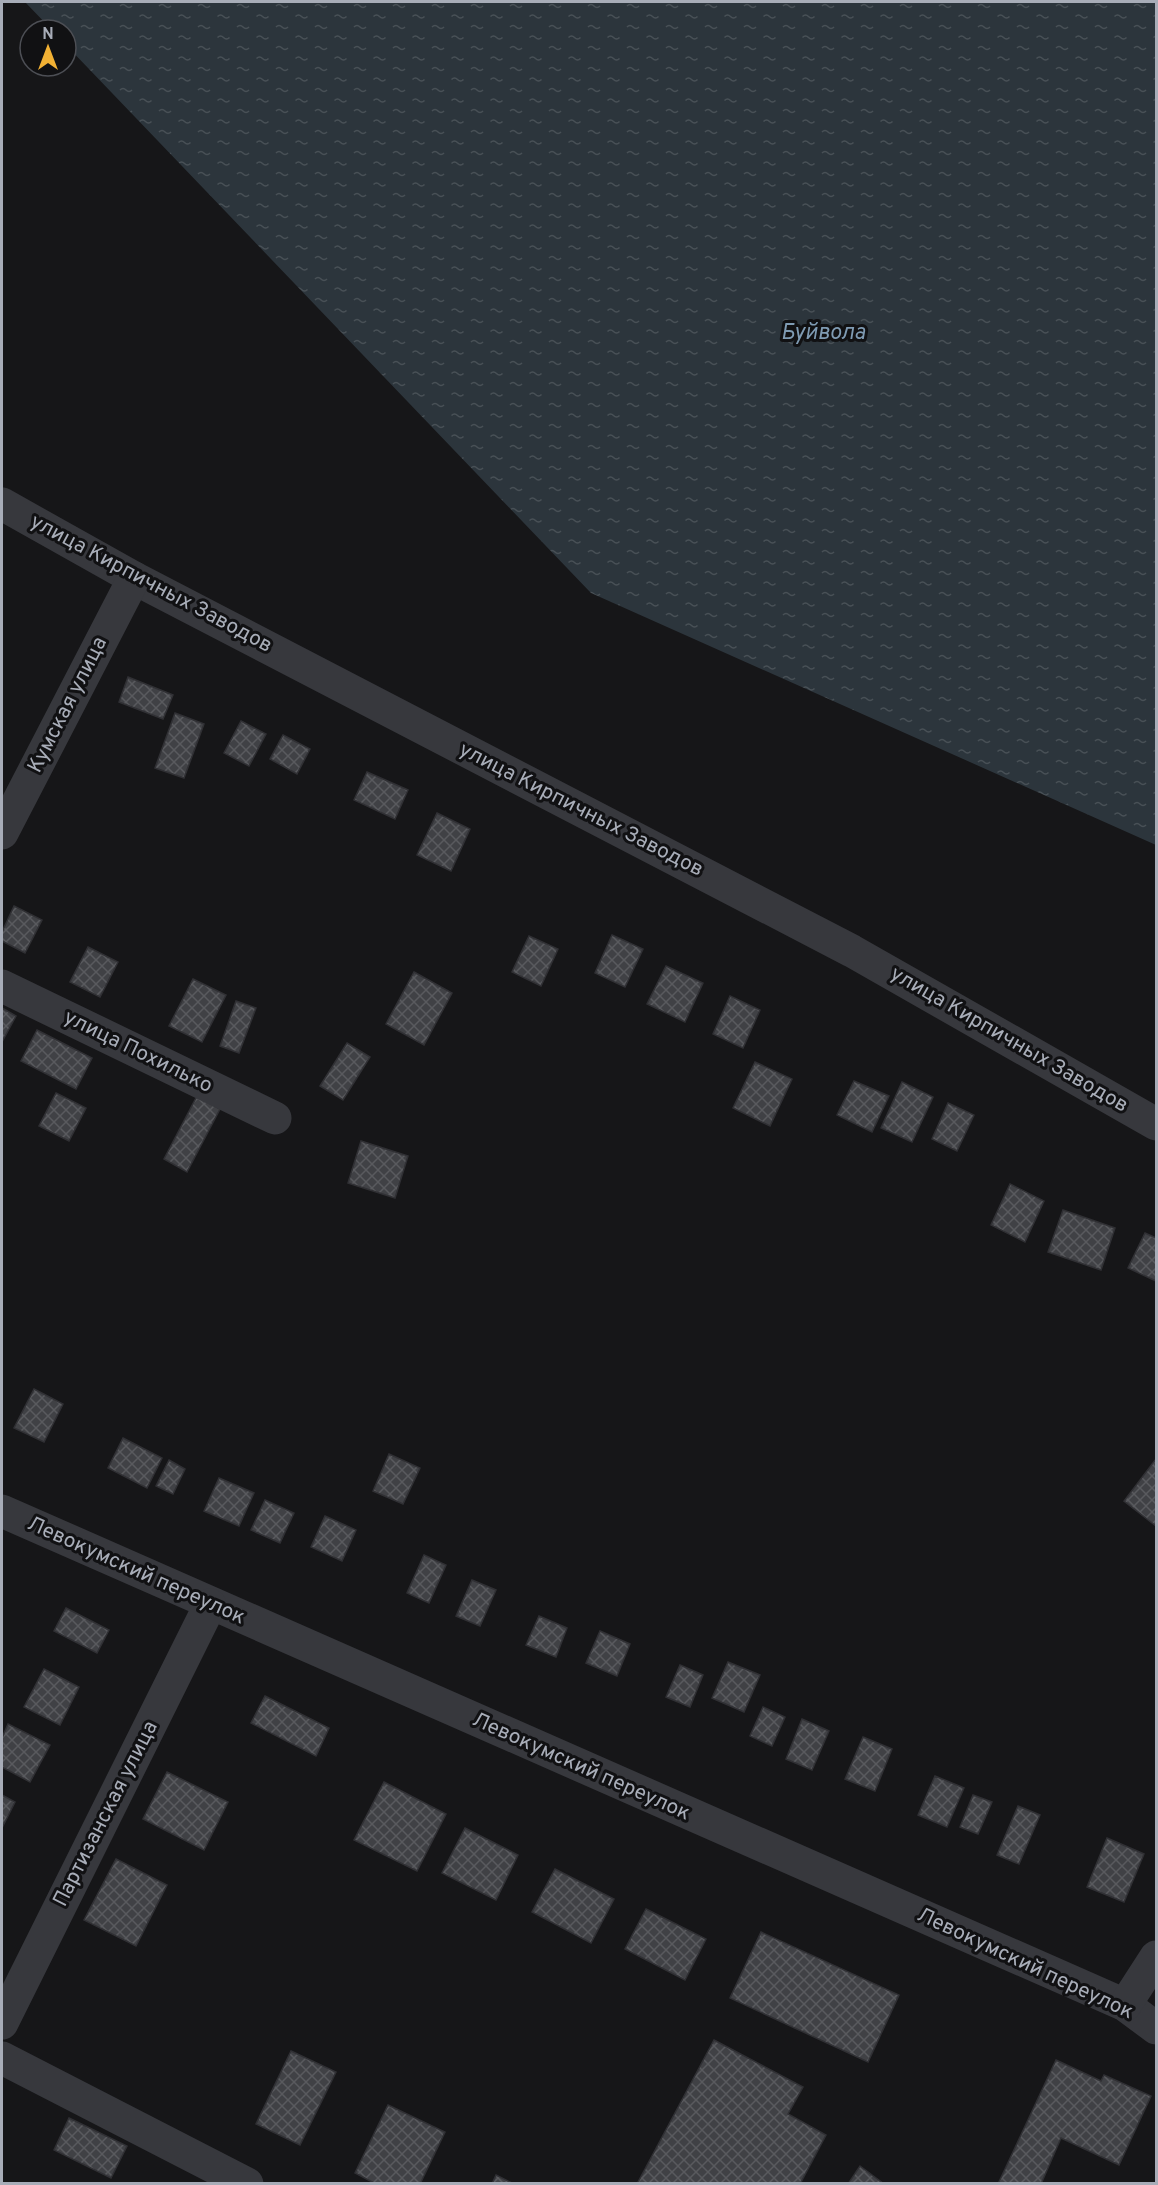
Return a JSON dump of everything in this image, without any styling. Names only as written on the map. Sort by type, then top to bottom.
[{"type":"street","name":"улица Кирпичных Заводов","points":[[2,504],[134,578],[852,951],[1156,1124]]},
{"type":"street","name":"Кумская улица","points":[[2,833],[134,578]]},
{"type":"street","name":"улица Похилько","points":[[2,986],[275,1118]]},
{"type":"street","name":"Левокумский переулок","points":[[2,1511],[210,1605],[1125,2005],[1156,2028]]},
{"type":"street","name":"Партизанская улица","points":[[2,2023],[210,1605]]},
{"type":"street","points":[[1125,2005],[1156,1957]]},
{"type":"street","points":[[2,2058],[247,2184]]},
{"type":"water","name":"Буйвола","points":[[25,2],[1156,2],[1156,845],[591,593],[78,58],[78,18],[40,18]]},
{"type":"building","points":[[128,677],[173,695],[163,719],[119,702]]},
{"type":"building","points":[[175,713],[204,724],[184,778],[155,768]]},
{"type":"building","points":[[241,721],[266,734],[249,766],[224,753]]},
{"type":"building","points":[[283,735],[310,749],[297,774],[270,759]]},
{"type":"building","points":[[367,772],[408,790],[395,819],[354,800]]},
{"type":"building","points":[[437,813],[470,829],[451,871],[417,855]]},
{"type":"building","points":[[14,906],[42,920],[25,953],[2,941],[2,932]]},
{"type":"building","points":[[612,935],[643,949],[625,987],[595,973]]},
{"type":"building","points":[[529,936],[558,949],[541,986],[512,972]]},
{"type":"building","points":[[88,947],[118,962],[100,997],[70,982]]},
{"type":"building","points":[[666,966],[703,983],[685,1022],[647,1004]]},
{"type":"building","points":[[414,972],[452,993],[424,1045],[386,1024]]},
{"type":"building","points":[[193,979],[226,995],[202,1042],[169,1026]]},
{"type":"building","points":[[730,996],[760,1010],[743,1048],[713,1034]]},
{"type":"building","points":[[236,1001],[256,1008],[239,1053],[220,1046]]},
{"type":"building","points":[[2,1008],[16,1016],[2,1042]]},
{"type":"building","points":[[37,1030],[92,1058],[76,1089],[21,1061]]},
{"type":"building","points":[[347,1043],[370,1057],[343,1100],[320,1086]]},
{"type":"building","points":[[755,1062],[792,1079],[770,1126],[733,1108]]},
{"type":"building","points":[[854,1081],[889,1096],[872,1132],[837,1115]]},
{"type":"building","points":[[902,1082],[933,1097],[912,1142],[881,1128]]},
{"type":"building","points":[[56,1093],[86,1108],[69,1141],[39,1126]]},
{"type":"building","points":[[197,1096],[220,1109],[187,1172],[164,1159]]},
{"type":"building","points":[[948,1103],[974,1115],[957,1151],[932,1139]]},
{"type":"building","points":[[361,1141],[408,1156],[395,1198],[348,1183]]},
{"type":"building","points":[[1010,1184],[1044,1201],[1025,1242],[991,1225]]},
{"type":"building","points":[[1063,1210],[1115,1228],[1101,1270],[1048,1252]]},
{"type":"building","points":[[1145,1233],[1156,1238],[1156,1281],[1128,1268]]},
{"type":"building","points":[[34,1389],[63,1404],[44,1442],[14,1428]]},
{"type":"building","points":[[123,1438],[162,1458],[147,1488],[108,1468]]},
{"type":"building","points":[[389,1454],[420,1468],[403,1504],[373,1491]]},
{"type":"building","points":[[1156,1459],[1156,1526],[1124,1501]]},
{"type":"building","points":[[169,1460],[185,1469],[173,1494],[156,1486]]},
{"type":"building","points":[[219,1478],[254,1493],[239,1526],[204,1511]]},
{"type":"building","points":[[265,1500],[294,1513],[280,1543],[251,1530]]},
{"type":"building","points":[[325,1516],[356,1530],[342,1561],[311,1547]]},
{"type":"building","points":[[424,1555],[446,1565],[429,1603],[407,1593]]},
{"type":"building","points":[[472,1580],[496,1590],[480,1626],[456,1616]]},
{"type":"building","points":[[66,1608],[109,1630],[97,1653],[54,1631]]},
{"type":"building","points":[[539,1616],[567,1628],[556,1657],[526,1645]]},
{"type":"building","points":[[600,1631],[630,1644],[617,1676],[586,1663]]},
{"type":"building","points":[[728,1662],[760,1675],[744,1712],[712,1698]]},
{"type":"building","points":[[680,1665],[703,1675],[690,1707],[666,1697]]},
{"type":"building","points":[[44,1669],[79,1687],[60,1725],[24,1707]]},
{"type":"building","points":[[265,1696],[329,1728],[316,1756],[251,1723]]},
{"type":"building","points":[[763,1707],[785,1717],[772,1746],[750,1736]]},
{"type":"building","points":[[802,1719],[829,1731],[812,1770],[786,1759]]},
{"type":"building","points":[[8,1724],[50,1745],[30,1782],[2,1767],[2,1738]]},
{"type":"building","points":[[863,1737],[892,1749],[875,1791],[845,1779]]},
{"type":"building","points":[[167,1772],[228,1802],[204,1850],[143,1819]]},
{"type":"building","points":[[935,1776],[964,1788],[947,1827],[918,1815]]},
{"type":"building","points":[[384,1782],[446,1814],[417,1871],[354,1840]]},
{"type":"building","points":[[2,1795],[15,1802],[2,1828]]},
{"type":"building","points":[[973,1795],[992,1802],[978,1834],[960,1827]]},
{"type":"building","points":[[1018,1806],[1040,1815],[1019,1864],[997,1855]]},
{"type":"building","points":[[465,1828],[518,1855],[496,1900],[442,1873]]},
{"type":"building","points":[[1107,1838],[1144,1854],[1124,1902],[1087,1887]]},
{"type":"building","points":[[116,1859],[167,1885],[136,1946],[84,1920]]},
{"type":"building","points":[[555,1869],[614,1899],[591,1943],[532,1912]]},
{"type":"building","points":[[646,1909],[706,1939],[685,1980],[625,1949]]},
{"type":"building","points":[[761,1932],[899,1995],[868,2062],[730,1998]]},
{"type":"building","points":[[714,2040],[803,2087],[788,2114],[826,2135],[800,2184],[637,2184]]},
{"type":"building","points":[[291,2051],[336,2072],[300,2145],[256,2124]]},
{"type":"building","points":[[1056,2060],[1101,2081],[1104,2075],[1151,2096],[1119,2165],[1061,2138],[1041,2184],[998,2184]]},
{"type":"building","points":[[388,2105],[445,2132],[420,2184],[376,2184],[355,2173]]},
{"type":"building","points":[[69,2118],[127,2146],[111,2178],[54,2150]]},
{"type":"building","points":[[860,2166],[884,2184],[848,2184]]},
{"type":"building","points":[[496,2175],[514,2184],[492,2184]]}]
